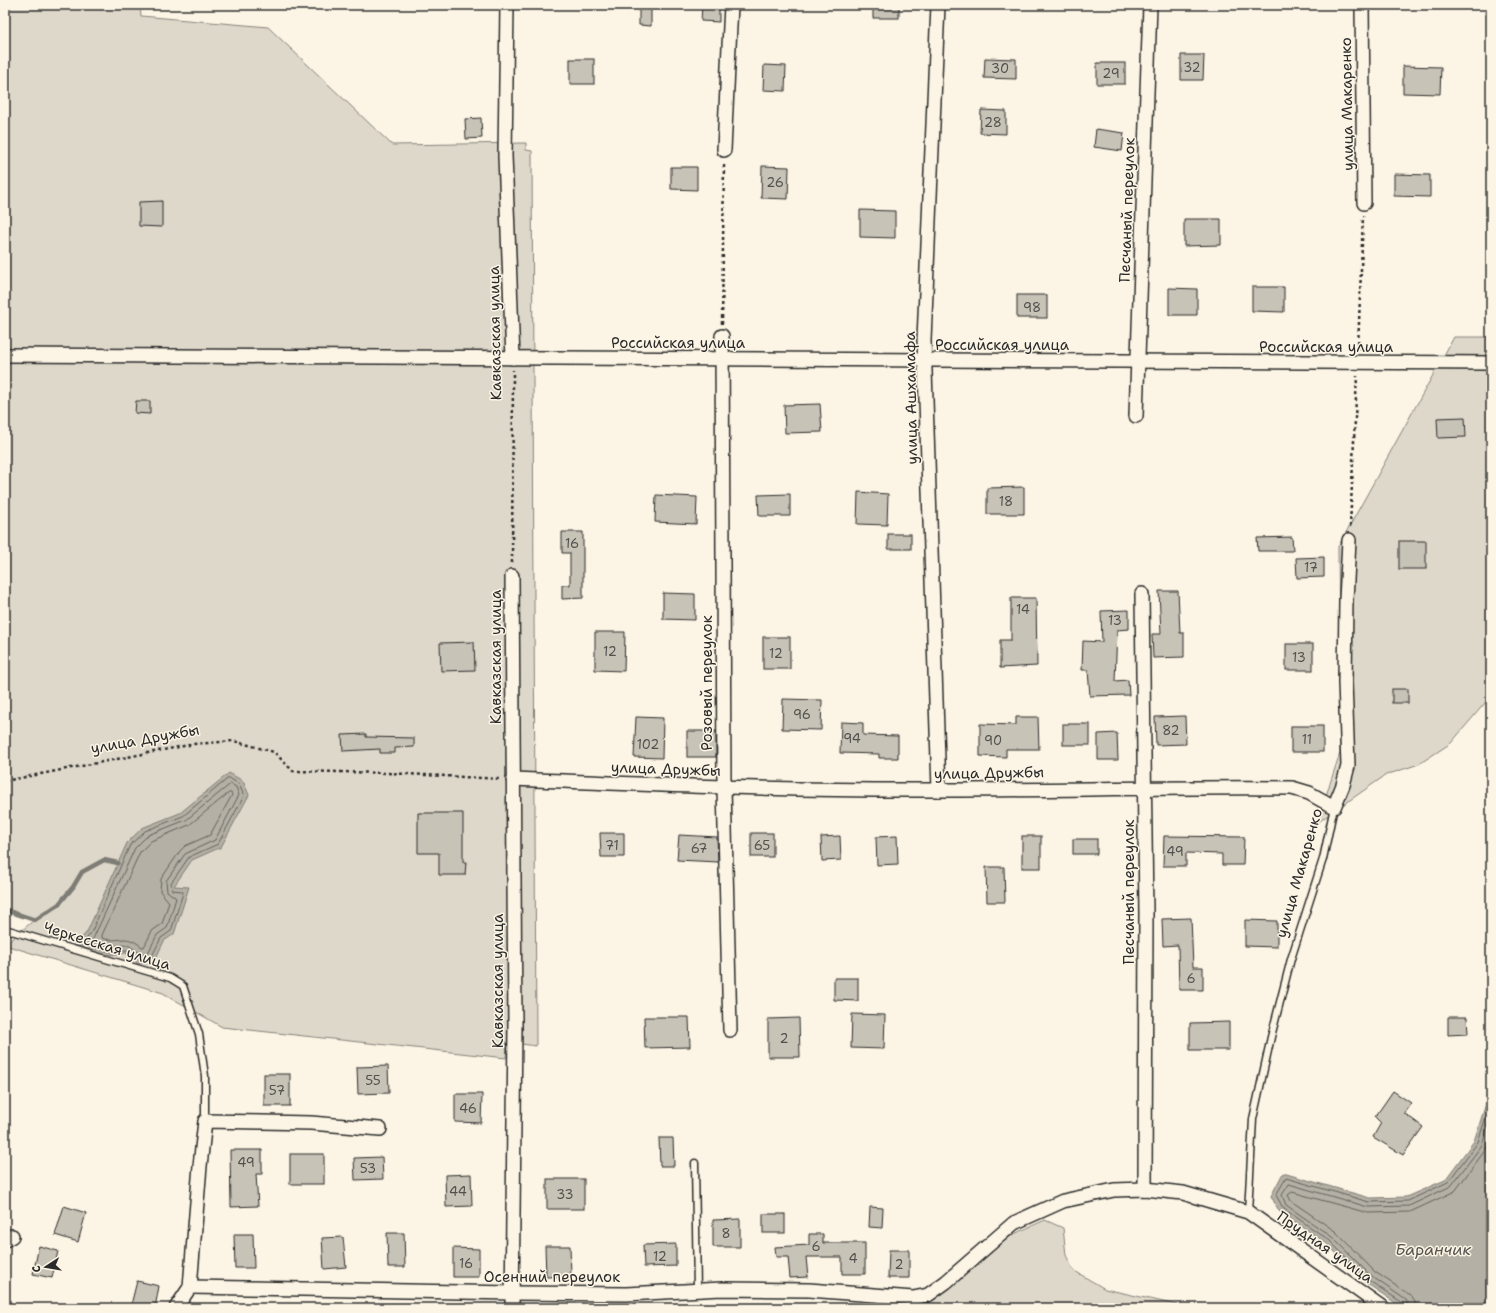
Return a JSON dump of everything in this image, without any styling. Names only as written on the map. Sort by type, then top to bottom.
[{"type":"street","name":"Кавказcкая улица","points":[[507,5],[505,156],[512,358]]},
{"type":"street","points":[[724,150],[731,5]]},
{"type":"street","name":"улица Ашхамафа","points":[[938,5],[924,340],[939,790]]},
{"type":"street","name":"Песчаный переулок","points":[[1136,416],[1150,5]]},
{"type":"street","name":"улица Макаренко","points":[[1362,5],[1364,203]]},
{"type":"street","name":"Розовый переулок","points":[[722,336],[724,788],[730,1030]]},
{"type":"street","name":"Российская улица","points":[[5,355],[1491,364]]},
{"type":"street","name":"улица Макаренко","points":[[1334,807],[1344,785],[1348,766],[1344,682],[1346,600],[1350,540]]},
{"type":"street","name":"Кавказcкая улица","points":[[512,576],[515,1026],[512,1308]]},
{"type":"street","name":"Песчаный переулок","points":[[1142,594],[1146,913],[1145,1189]]},
{"type":"street","name":"улица Дружбы","points":[[513,779],[724,788],[939,790],[1144,787],[1292,788],[1309,792],[1334,807]]},
{"type":"street","points":[[176,1308],[190,1287],[200,1166],[206,1121],[311,1123],[380,1129]]},
{"type":"street","name":"Прудная улица","points":[[912,1298],[928,1294],[946,1282],[1014,1224],[1063,1201],[1114,1190],[1145,1189],[1183,1193],[1248,1212],[1383,1308]]},
{"type":"street","name":"Осенний переулок","points":[[190,1287],[626,1294],[697,1290],[808,1290],[912,1298]]},
{"type":"lane","name":"улица Макаренко","points":[[1248,1212],[1253,1119],[1271,1036],[1291,959],[1323,859],[1334,807]]},
{"type":"lane","name":"Черкесская улица","points":[[5,929],[170,978],[183,986],[199,1034],[205,1076],[206,1121]]},
{"type":"lane","points":[[695,1162],[697,1290]]},
{"type":"path","points":[[722,336],[724,150]]},
{"type":"path","name":"Кавказcкая улица","points":[[512,358],[512,576]]},
{"type":"path","name":"улица Дружбы","points":[[5,781],[194,744],[234,741],[274,752],[293,771],[388,773],[513,779]]},
{"type":"shaded area","points":[[5,5],[140,5],[141,16],[268,27],[392,145],[526,143],[526,150],[532,151],[536,1046],[507,1042],[506,1058],[222,1027],[163,993],[5,945],[34,920],[5,910]]},
{"type":"shaded area","points":[[1454,337],[1491,337],[1491,696],[1451,743],[1419,764],[1386,775],[1317,823],[1340,753],[1338,547]]},
{"type":"shaded area","points":[[1045,1220],[1063,1228],[1066,1255],[1073,1270],[1105,1289],[1177,1305],[1181,1308],[919,1308],[975,1260],[1014,1234]]},
{"type":"water","points":[[229,773],[243,781],[249,795],[221,847],[192,860],[174,886],[189,887],[174,934],[164,941],[154,962],[138,964],[126,953],[106,955],[75,945],[87,932],[127,843],[142,828],[180,813]]},
{"type":"water","name":"Баранчик","points":[[1491,1088],[1491,1308],[1403,1308],[1366,1283],[1326,1243],[1279,1211],[1271,1196],[1283,1173],[1370,1198],[1406,1197],[1445,1180],[1474,1141]]},
{"type":"building","points":[[639,5],[651,6],[651,26],[639,25]]},
{"type":"building","points":[[702,5],[719,5],[719,22],[701,21]]},
{"type":"building","points":[[873,5],[899,5],[899,18],[873,18]]},
{"type":"building","points":[[1181,55],[1204,55],[1203,80],[1181,80]]},
{"type":"building","points":[[985,58],[1016,59],[1016,79],[984,78]]},
{"type":"building","points":[[570,59],[594,59],[594,84],[570,84]]},
{"type":"building","points":[[1097,63],[1125,63],[1125,84],[1097,84]]},
{"type":"building","points":[[764,65],[786,66],[785,91],[763,90]]},
{"type":"building","points":[[1403,66],[1441,67],[1440,94],[1403,93]]},
{"type":"building","points":[[981,110],[1006,111],[1006,134],[980,133]]},
{"type":"building","points":[[481,118],[482,138],[466,139],[465,119]]},
{"type":"building","points":[[1096,129],[1124,133],[1122,151],[1094,147]]},
{"type":"building","points":[[762,166],[789,167],[788,199],[761,198]]},
{"type":"building","points":[[671,167],[697,167],[697,190],[671,189]]},
{"type":"building","points":[[1394,174],[1430,175],[1430,197],[1394,196]]},
{"type":"building","points":[[162,201],[162,227],[139,226],[139,202]]},
{"type":"building","points":[[860,210],[895,211],[895,238],[860,237]]},
{"type":"building","points":[[1184,219],[1221,219],[1221,245],[1184,246]]},
{"type":"building","points":[[1252,287],[1284,287],[1284,312],[1252,311]]},
{"type":"building","points":[[1169,288],[1197,289],[1197,315],[1169,315]]},
{"type":"building","points":[[1017,295],[1047,295],[1047,318],[1017,318]]},
{"type":"building","points":[[136,401],[150,401],[150,414],[135,413]]},
{"type":"building","points":[[820,404],[822,432],[785,433],[784,405]]},
{"type":"building","points":[[1465,417],[1466,437],[1438,438],[1437,418]]},
{"type":"building","points":[[1024,487],[1024,514],[987,514],[987,488]]},
{"type":"building","points":[[858,492],[888,494],[887,525],[857,524]]},
{"type":"building","points":[[790,494],[790,516],[759,516],[758,495]]},
{"type":"building","points":[[656,495],[697,497],[696,524],[655,522]]},
{"type":"building","points":[[562,532],[583,532],[583,598],[562,599],[562,585],[570,585],[570,553],[562,553]]},
{"type":"building","points":[[888,534],[911,534],[911,549],[888,549]]},
{"type":"building","points":[[1292,537],[1293,551],[1258,551],[1257,538]]},
{"type":"building","points":[[1399,541],[1426,541],[1426,569],[1399,569]]},
{"type":"building","points":[[1324,557],[1324,577],[1297,578],[1296,558]]},
{"type":"building","points":[[1159,591],[1178,591],[1180,633],[1184,633],[1184,657],[1153,658],[1152,634],[1161,634]]},
{"type":"building","points":[[663,593],[695,594],[695,620],[663,619]]},
{"type":"building","points":[[1011,598],[1036,598],[1037,666],[1000,668],[1000,640],[1011,640]]},
{"type":"building","points":[[1129,610],[1129,629],[1117,630],[1115,681],[1128,680],[1129,695],[1090,696],[1088,670],[1082,670],[1083,641],[1102,642],[1101,611]]},
{"type":"building","points":[[595,632],[625,632],[624,671],[595,670]]},
{"type":"building","points":[[763,637],[790,637],[790,669],[763,669]]},
{"type":"building","points":[[474,642],[475,670],[441,671],[440,643]]},
{"type":"building","points":[[1286,644],[1313,644],[1313,670],[1286,670]]},
{"type":"building","points":[[1392,689],[1408,689],[1408,703],[1392,703]]},
{"type":"building","points":[[783,699],[822,700],[821,730],[782,729]]},
{"type":"building","points":[[1185,716],[1186,744],[1156,745],[1155,717]]},
{"type":"building","points":[[636,717],[663,718],[662,758],[634,757]]},
{"type":"building","points":[[1016,717],[1038,717],[1039,749],[1006,749],[1006,757],[980,756],[980,724],[1016,725]]},
{"type":"building","points":[[841,722],[863,723],[863,735],[898,736],[898,758],[879,758],[879,754],[840,753]]},
{"type":"building","points":[[1063,724],[1090,724],[1090,745],[1063,745]]},
{"type":"building","points":[[1291,726],[1323,726],[1323,752],[1291,752]]},
{"type":"building","points":[[687,731],[716,731],[716,757],[687,757]]},
{"type":"building","points":[[1117,733],[1118,760],[1098,760],[1098,734]]},
{"type":"building","points":[[366,734],[366,737],[414,738],[414,747],[395,748],[395,753],[380,753],[380,749],[343,751],[342,735]]},
{"type":"building","points":[[418,813],[463,813],[463,862],[466,862],[465,875],[439,875],[439,853],[418,853]]},
{"type":"building","points":[[600,833],[624,833],[624,857],[601,857]]},
{"type":"building","points":[[751,833],[773,833],[773,857],[751,857]]},
{"type":"building","points":[[679,835],[717,837],[718,862],[677,860]]},
{"type":"building","points":[[840,836],[841,860],[822,861],[821,837]]},
{"type":"building","points":[[897,836],[898,864],[877,865],[876,837]]},
{"type":"building","points":[[1022,836],[1041,836],[1041,868],[1022,868]]},
{"type":"building","points":[[1164,836],[1244,837],[1243,865],[1222,865],[1222,854],[1186,853],[1186,866],[1163,866]]},
{"type":"building","points":[[1073,839],[1097,839],[1097,854],[1073,854]]},
{"type":"building","points":[[986,867],[1004,867],[1005,902],[987,902]]},
{"type":"building","points":[[1191,918],[1193,967],[1203,967],[1203,990],[1179,990],[1178,945],[1163,946],[1162,919]]},
{"type":"building","points":[[1245,920],[1277,921],[1277,947],[1245,946]]},
{"type":"building","points":[[834,978],[858,978],[858,1001],[834,1000]]},
{"type":"building","points":[[852,1014],[885,1015],[884,1049],[851,1048]]},
{"type":"building","points":[[644,1017],[689,1017],[690,1047],[645,1048]]},
{"type":"building","points":[[1448,1017],[1467,1017],[1468,1034],[1448,1035]]},
{"type":"building","points":[[799,1018],[800,1057],[768,1057],[768,1019]]},
{"type":"building","points":[[1229,1022],[1229,1050],[1190,1050],[1190,1023]]},
{"type":"building","points":[[388,1066],[389,1093],[358,1094],[357,1067]]},
{"type":"building","points":[[264,1074],[290,1074],[290,1106],[264,1106]]},
{"type":"building","points":[[1393,1091],[1411,1103],[1404,1113],[1423,1127],[1403,1155],[1373,1137],[1381,1123],[1375,1117]]},
{"type":"building","points":[[455,1094],[482,1094],[481,1123],[455,1122]]},
{"type":"building","points":[[659,1138],[673,1138],[674,1166],[660,1166]]},
{"type":"building","points":[[230,1150],[262,1150],[262,1174],[256,1174],[258,1206],[231,1207]]},
{"type":"building","points":[[290,1154],[324,1154],[324,1184],[290,1184]]},
{"type":"building","points":[[382,1157],[383,1179],[355,1180],[354,1158]]},
{"type":"building","points":[[471,1174],[472,1206],[446,1207],[445,1175]]},
{"type":"building","points":[[547,1179],[584,1179],[584,1209],[547,1209]]},
{"type":"building","points":[[64,1206],[86,1213],[78,1242],[55,1235]]},
{"type":"building","points":[[870,1207],[883,1208],[882,1228],[869,1227]]},
{"type":"building","points":[[763,1214],[785,1214],[785,1233],[763,1233]]},
{"type":"building","points":[[740,1219],[740,1247],[713,1247],[713,1220]]},
{"type":"building","points":[[387,1233],[404,1233],[405,1267],[388,1267]]},
{"type":"building","points":[[234,1234],[253,1234],[254,1268],[235,1268]]},
{"type":"building","points":[[809,1234],[823,1234],[823,1243],[865,1243],[865,1274],[842,1274],[842,1257],[806,1257],[808,1277],[790,1278],[788,1257],[776,1257],[775,1247],[809,1245]]},
{"type":"building","points":[[343,1237],[346,1267],[324,1269],[322,1238]]},
{"type":"building","points":[[676,1244],[676,1266],[644,1267],[643,1245]]},
{"type":"building","points":[[39,1246],[58,1251],[52,1278],[33,1274]]},
{"type":"building","points":[[545,1246],[570,1246],[571,1276],[546,1277]]},
{"type":"building","points":[[453,1248],[479,1249],[479,1277],[453,1277]]},
{"type":"building","points":[[889,1250],[909,1250],[909,1278],[888,1278]]},
{"type":"building","points":[[137,1281],[159,1286],[155,1308],[131,1305]]},
{"type":"waterway","points":[[5,910],[35,920],[59,904],[73,887],[82,872],[104,860],[118,863]]}]
